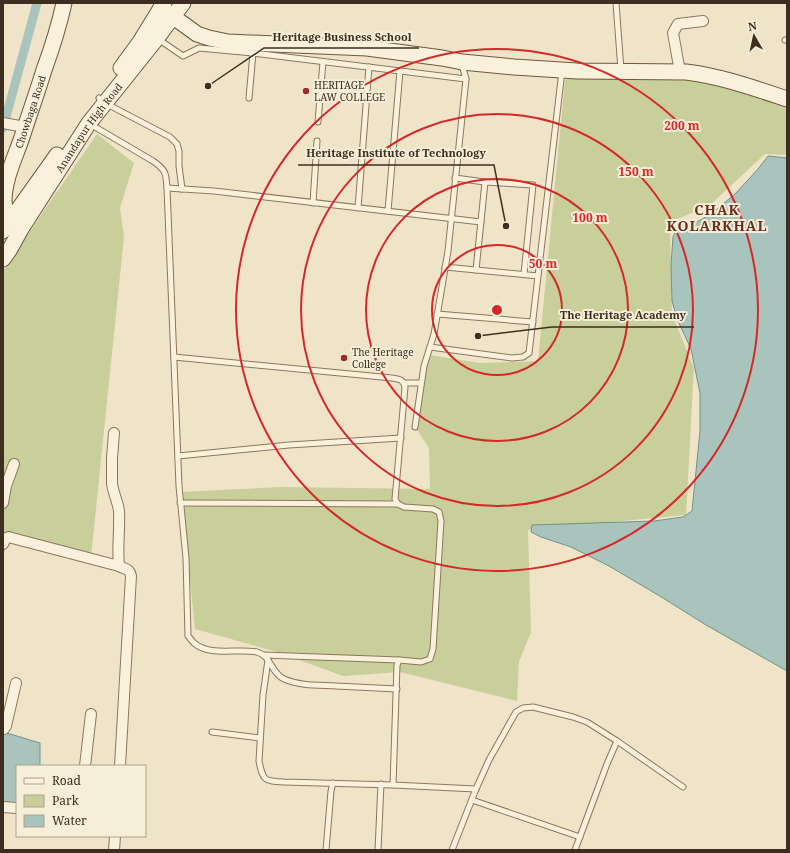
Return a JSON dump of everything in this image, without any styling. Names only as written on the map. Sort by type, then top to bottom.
[{"type":"street","name":"Chowbaga Road","points":[[11,227],[4,202],[6,186],[61,18],[64,3]]},
{"type":"street","name":"Anandapur High Road","points":[[3,259],[10,249],[11,227],[102,100],[152,34],[173,17],[183,3]]},
{"type":"street","points":[[163,5],[173,17],[197,34],[228,42],[367,48],[462,62],[514,67],[577,71],[680,72],[720,79],[787,99]]},
{"type":"street","name":"Anandapur High Road","points":[[152,34],[163,5]]},
{"type":"street","points":[[680,72],[673,33],[678,24],[703,21]]},
{"type":"street","points":[[3,123],[25,127]]},
{"type":"street","points":[[114,433],[112,488],[119,512],[119,566]]},
{"type":"street","points":[[3,503],[6,486],[14,464]]},
{"type":"street","points":[[3,541],[9,537],[119,566],[130,572],[131,576],[120,765]]},
{"type":"street","points":[[3,729],[6,726],[16,683]]},
{"type":"street","points":[[85,765],[91,714]]},
{"type":"street","points":[[3,807],[16,808]]},
{"type":"street","points":[[114,850],[115,837]]},
{"type":"lane","points":[[616,3],[622,72]]},
{"type":"lane","points":[[152,34],[183,56],[199,48],[254,53],[466,79]]},
{"type":"lane","points":[[249,98],[254,53]]},
{"type":"lane","points":[[318,122],[323,62]]},
{"type":"lane","points":[[415,427],[424,366],[434,334],[445,267],[466,79],[462,62]]},
{"type":"lane","points":[[358,208],[369,67]]},
{"type":"lane","points":[[430,347],[512,358],[523,357],[529,353],[562,70]]},
{"type":"lane","points":[[388,212],[400,71]]},
{"type":"lane","points":[[102,100],[170,137],[177,144],[179,151],[182,189]]},
{"type":"lane","points":[[86,122],[160,166],[165,172],[167,188],[180,503],[186,558],[188,636],[194,643],[203,648],[217,651],[256,652],[263,655],[268,659],[277,674],[294,682],[314,685],[397,689]]},
{"type":"lane","points":[[313,203],[317,141]]},
{"type":"lane","points":[[455,178],[485,182],[533,185],[524,274]]},
{"type":"lane","points":[[476,270],[485,182]]},
{"type":"lane","points":[[167,188],[214,191],[481,222]]},
{"type":"lane","points":[[445,267],[538,276]]},
{"type":"lane","points":[[437,314],[533,322]]},
{"type":"lane","points":[[174,357],[401,379],[405,386],[396,499],[398,504]]},
{"type":"lane","points":[[404,383],[421,383]]},
{"type":"lane","points":[[178,456],[289,445],[401,438]]},
{"type":"lane","points":[[180,503],[398,504],[404,507],[432,509],[439,512],[441,521],[433,649],[430,659],[420,662],[263,655]]},
{"type":"lane","points":[[268,659],[263,695],[259,761],[264,779],[269,781],[381,784],[476,789]]},
{"type":"lane","points":[[393,785],[399,660]]},
{"type":"lane","points":[[452,850],[489,760],[516,712],[523,708],[533,708],[587,722],[683,787]]},
{"type":"lane","points":[[212,732],[260,738]]},
{"type":"lane","points":[[575,850],[617,741]]},
{"type":"lane","points":[[326,850],[331,791],[334,783]]},
{"type":"lane","points":[[378,850],[381,784]]},
{"type":"lane","points":[[472,800],[515,816],[580,837]]},
{"type":"green space","points":[[588,70],[695,71],[787,97],[787,155],[765,154],[709,206],[670,222],[672,314],[694,368],[686,515],[528,530],[531,632],[519,662],[517,701],[400,672],[343,676],[277,652],[195,629],[181,492],[281,487],[430,489],[429,448],[415,427],[429,355],[480,363],[538,361],[565,80]]},
{"type":"green space","points":[[97,134],[134,163],[120,208],[124,237],[91,557],[10,536],[3,557],[3,270]]},
{"type":"water","points":[[768,156],[787,158],[787,671],[706,625],[609,566],[571,547],[531,532],[532,525],[654,521],[683,517],[692,511],[700,431],[700,393],[691,349],[677,319],[672,301],[671,265],[673,237],[677,228],[695,223],[711,214],[736,193]]},
{"type":"water","points":[[3,733],[40,743],[40,765],[16,765],[16,804],[3,803]]},
{"type":"waterway","points":[[3,128],[37,3]]},
{"type":"place","name":"Heritage Business School","points":[[208,86]]},
{"type":"place","name":"HERITAGE LAW COLLEGE","points":[[306,91]]},
{"type":"place","name":"Heritage Institute of Technology","points":[[506,226]]},
{"type":"place","name":"The Heritage Academy","points":[[478,336]]},
{"type":"place","name":"The Heritage College","points":[[344,358]]},
{"type":"district","name":"CHAK KOLARKHAL","points":[[717,218]]}]
